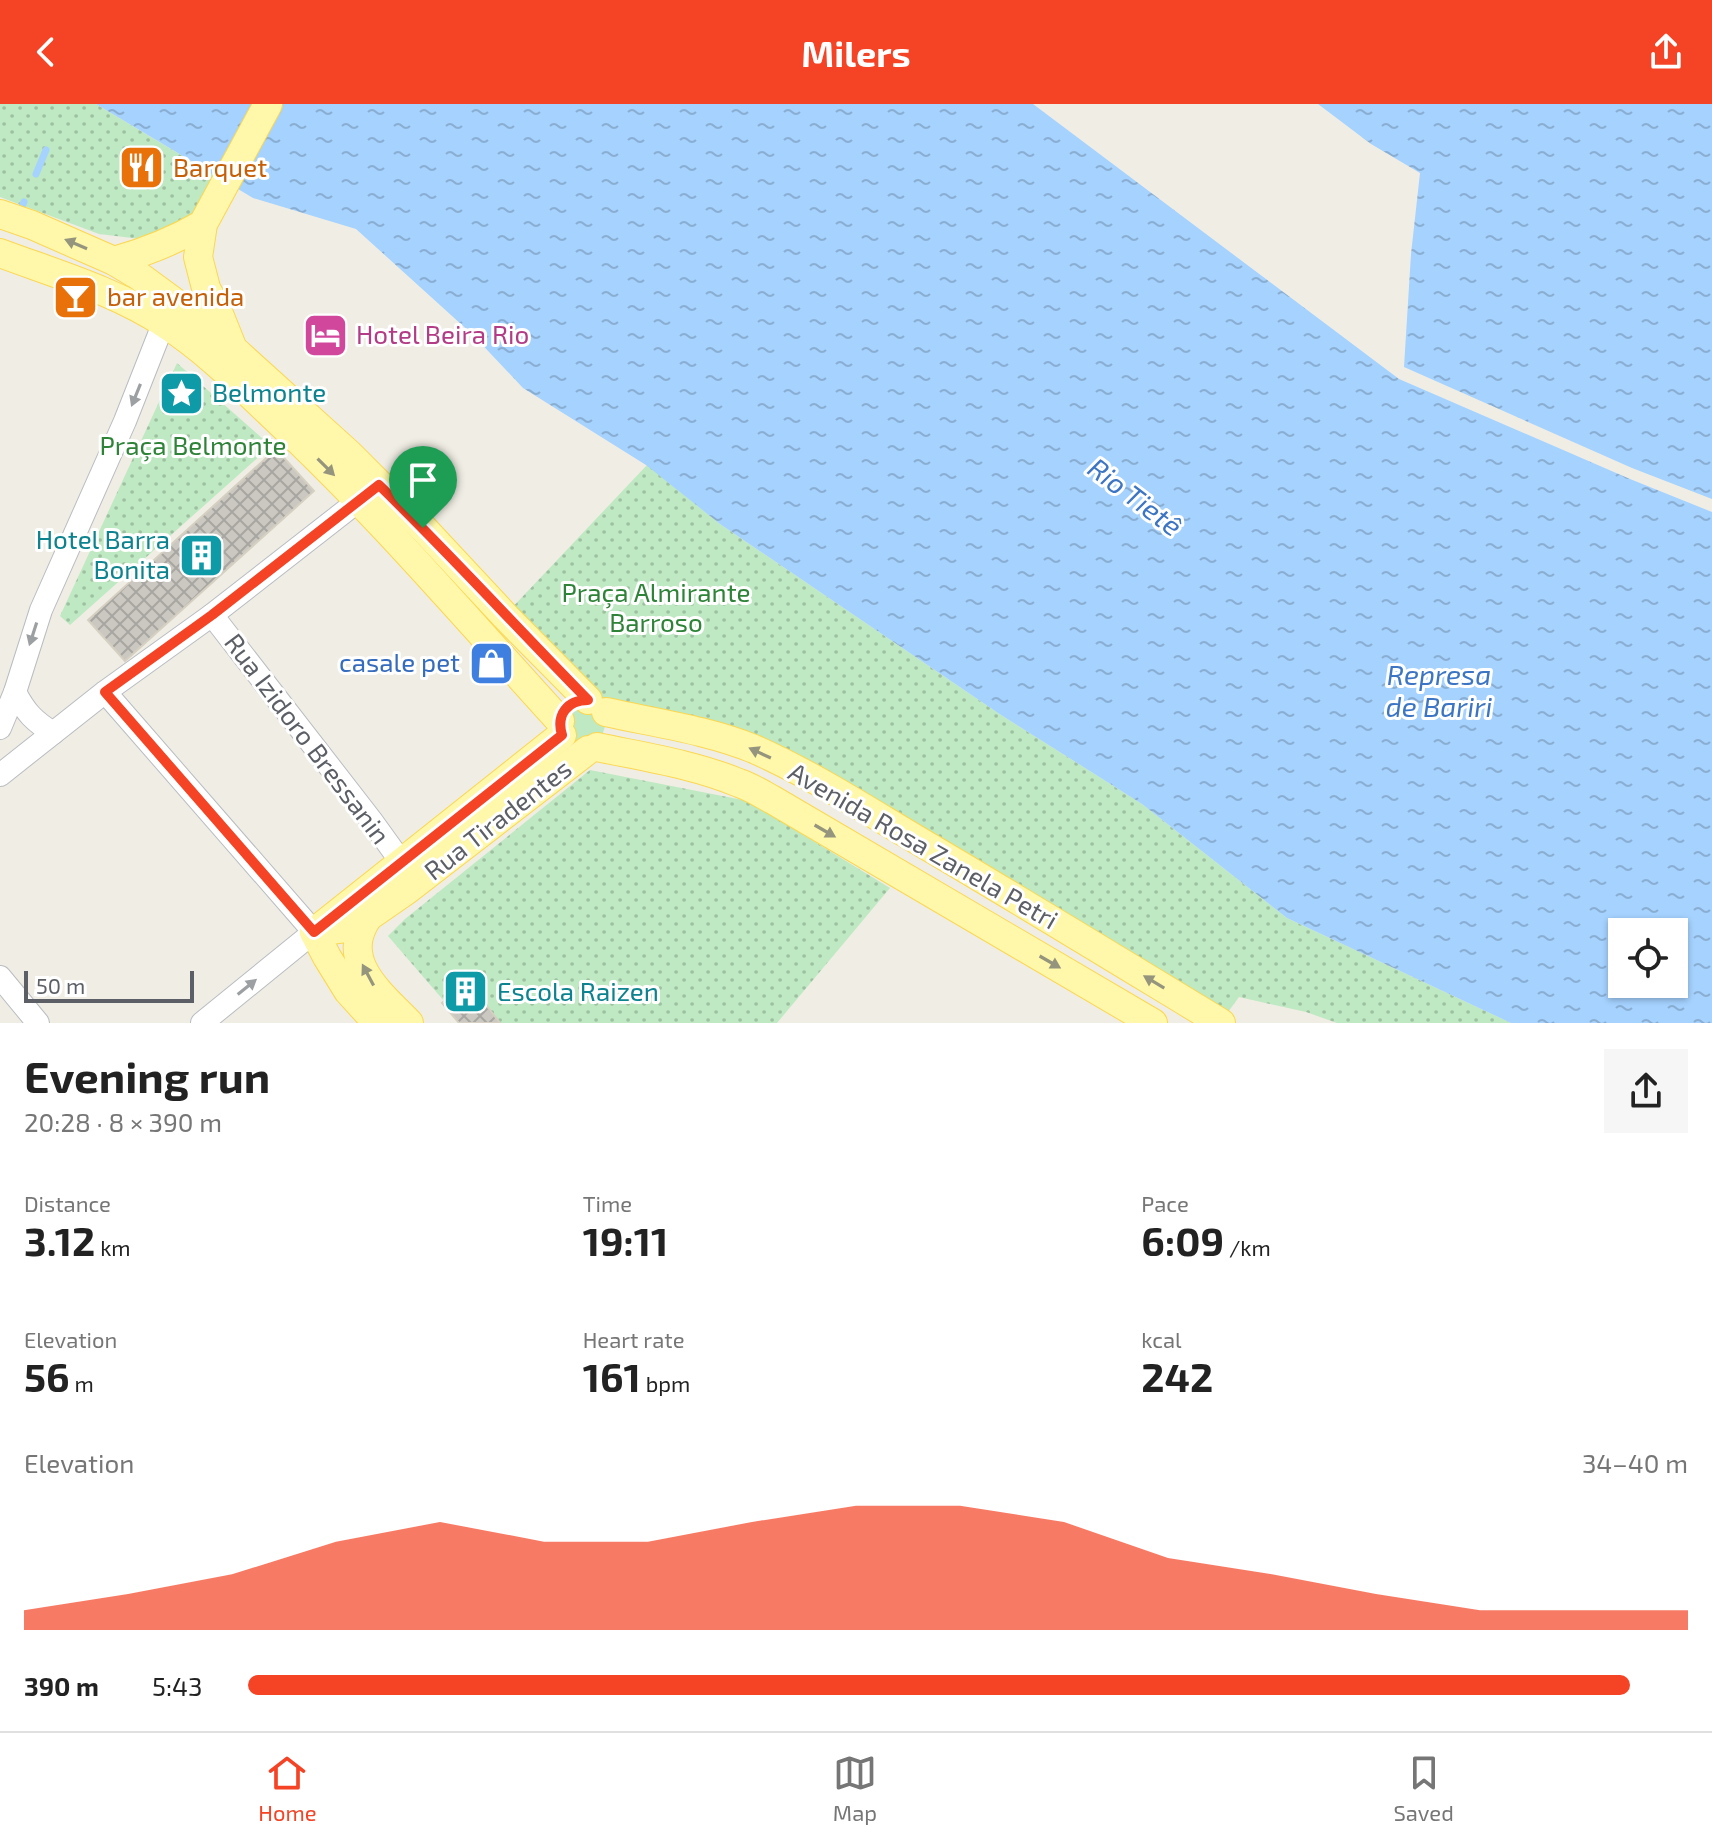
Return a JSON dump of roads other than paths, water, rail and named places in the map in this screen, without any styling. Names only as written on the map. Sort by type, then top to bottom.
[{"type":"main road","points":[[233,349],[206,288],[198,257],[203,224],[268,104]]},
{"type":"main road","points":[[8,256],[90,285],[164,322],[191,341],[302,443],[369,493],[423,528],[505,616],[597,706],[609,720],[608,735],[592,748],[577,748],[568,744],[561,728],[369,493],[349,454],[233,349],[166,295],[114,261],[14,219]]},
{"type":"main road","points":[[114,261],[156,248],[203,224]]},
{"type":"main road","points":[[561,728],[562,713],[572,702],[597,706]]},
{"type":"main road","name":"Avenida Rosa Zanela Petri","points":[[597,706],[725,740],[787,766],[987,881],[1221,1023]]},
{"type":"main road","name":"Rua Tiradentes","points":[[314,932],[402,863],[561,728]]},
{"type":"main road","name":"Avenida Rosa Zanela Petri","points":[[592,748],[667,761],[741,784],[1153,1023]]},
{"type":"main road","name":"Rua Tiradentes","points":[[314,932],[346,928],[368,917],[592,748]]},
{"type":"main road","points":[[368,917],[361,927],[357,954],[371,984],[409,1023]]},
{"type":"main road","points":[[314,932],[348,991],[377,1023]]},
{"type":"street","points":[[0,728],[41,610],[125,421],[164,322]]},
{"type":"street","points":[[0,775],[369,493]]},
{"type":"street","name":"Rua Izidoro Bressanin","points":[[212,615],[402,863]]},
{"type":"street","points":[[15,692],[24,710],[53,733]]},
{"type":"street","points":[[105,692],[314,932]]},
{"type":"street","name":"Rua Tiradentes","points":[[202,1023],[314,932]]},
{"type":"street","points":[[0,977],[38,1023]]},
{"type":"water","name":"Represa de Bariri","points":[[96,104],[1033,104],[1399,379],[1712,512],[1712,1023],[1511,1023],[1287,918],[1142,804],[998,713],[720,524],[646,465],[523,388],[473,335],[356,229],[253,198]]},
{"type":"water","points":[[1318,104],[1712,104],[1712,499],[1632,468],[1404,367],[1420,173],[1371,144]]},
{"type":"waterway","points":[[36,174],[46,150]]},
{"type":"waterway","points":[[18,215],[24,202]]},
{"type":"place","name":"Barquet","points":[[142,168]]},
{"type":"place","name":"bar avenida","points":[[76,297]]},
{"type":"place","name":"Hotel Beira Rio","points":[[325,335]]},
{"type":"place","name":"Belmonte","points":[[181,393]]},
{"type":"place","name":"Hotel Barra Bonita","points":[[201,555]]},
{"type":"place","name":"casale pet","points":[[491,663]]},
{"type":"place","name":"Escola Raizen","points":[[466,992]]},
{"type":"park label","name":"Praça Belmonte","points":[[193,446]]},
{"type":"park label","name":"Praça Almirante Barroso","points":[[656,608]]},
{"type":"water label","name":"Rio Tietê","points":[[1135,497]]}]
